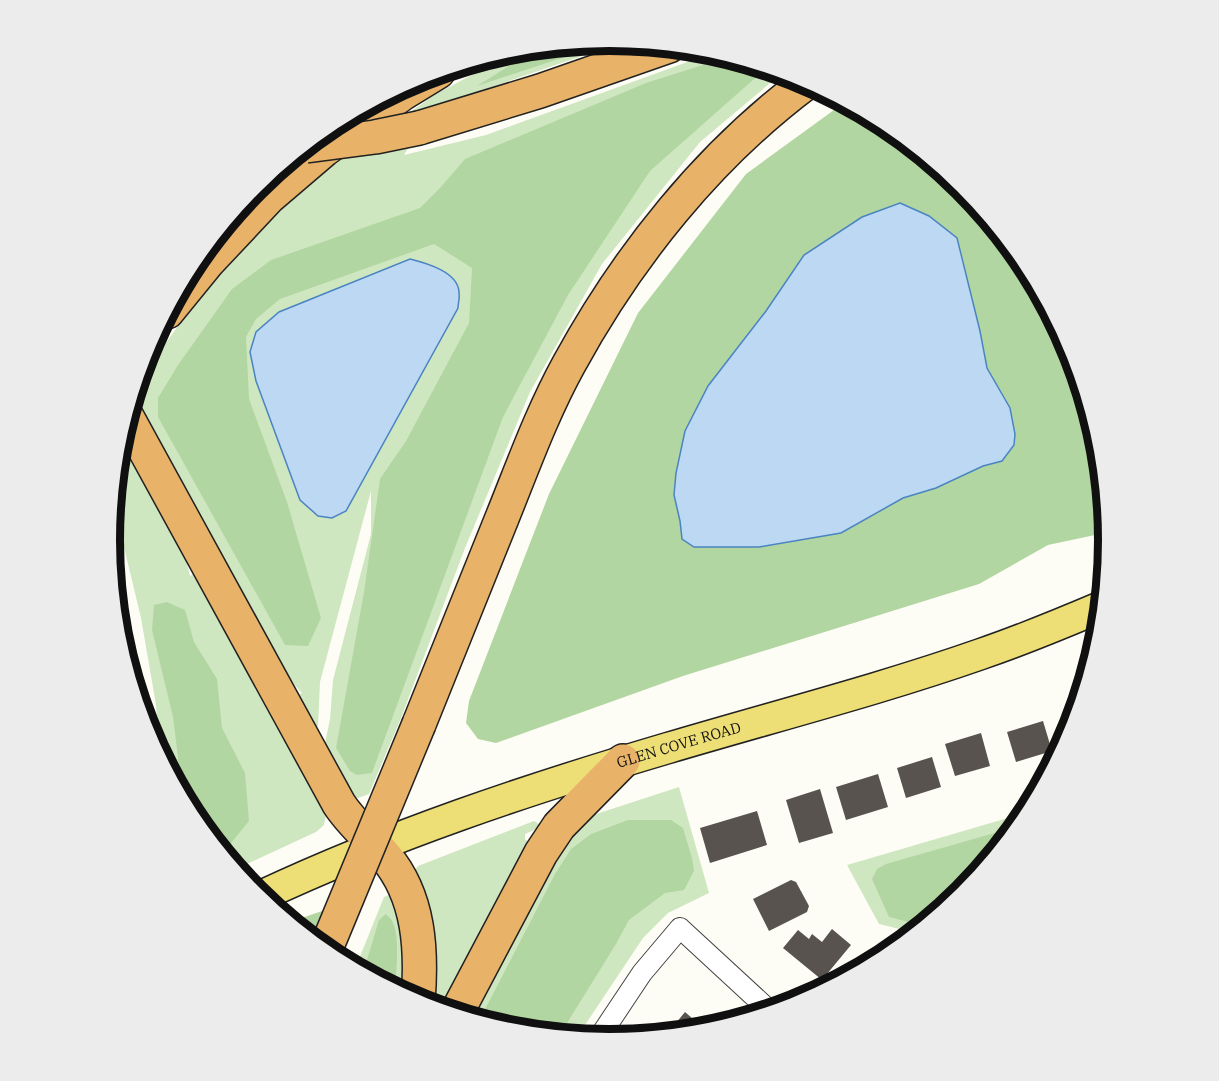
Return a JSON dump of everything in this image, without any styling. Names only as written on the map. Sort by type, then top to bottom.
[{"type":"highway","points":[[323,144],[419,128],[540,91],[650,53]]},
{"type":"highway","points":[[329,941],[533,440],[568,366],[589,329],[658,228],[740,138],[798,89]]},
{"type":"highway","points":[[202,269],[269,197],[324,150],[389,103]]},
{"type":"highway","points":[[135,430],[339,804],[352,822],[384,854],[404,882],[418,932],[419,992]]},
{"type":"highway","points":[[460,1006],[550,837],[623,761]]},
{"type":"main road","name":"GLEN COVE ROAD","points":[[269,893],[375,846],[474,809],[623,761],[932,670],[1024,639],[1094,610]]},
{"type":"street","points":[[604,1030],[642,973],[680,928],[763,1005]]},
{"type":"green space","points":[[595,51],[433,107],[404,155],[486,135],[697,59],[774,80],[700,142],[602,264],[530,392],[465,548],[401,718],[369,794],[358,798],[346,795],[323,753],[330,719],[333,680],[371,534],[371,491],[320,682],[318,726],[309,726],[294,697],[302,693],[278,667],[139,408],[156,357],[205,289],[276,215],[322,173],[436,94],[487,67],[546,55]]},
{"type":"green space","points":[[580,52],[477,86],[520,59]]},
{"type":"green space","points":[[712,62],[760,75],[650,171],[568,295],[503,417],[372,773],[357,775],[350,771],[336,748],[364,592],[380,479],[406,441],[469,323],[472,268],[434,244],[280,299],[256,319],[246,337],[249,399],[287,502],[321,618],[308,646],[285,645],[158,417],[158,398],[178,365],[232,289],[271,260],[420,208],[465,159],[646,83]]},
{"type":"green space","points":[[837,108],[881,133],[932,172],[978,218],[1017,269],[1049,324],[1073,383],[1090,445],[1095,477],[1099,534],[1048,545],[979,584],[683,676],[496,743],[478,739],[466,723],[469,701],[549,494],[638,313],[746,174]],"holes":[[[957,238],[987,368],[1010,408],[1015,434],[1013,445],[1002,461],[983,466],[936,488],[903,498],[841,533],[682,539],[674,495],[685,431],[708,386],[766,311],[804,255]]]},
{"type":"green space","points":[[129,446],[185,556],[190,576],[197,572],[327,811],[324,825],[316,832],[243,866],[241,863],[202,812],[170,757],[159,733],[141,618],[120,531]]},
{"type":"green space","points":[[167,602],[185,610],[194,642],[217,679],[222,728],[245,773],[249,821],[228,847],[202,812],[178,772],[173,717],[152,630],[154,605]]},
{"type":"green space","points":[[679,787],[709,893],[668,913],[643,938],[582,1029],[514,1021],[470,1009],[557,844],[587,817]]},
{"type":"green space","points":[[1014,816],[978,863],[956,887],[905,930],[879,924],[847,865]]},
{"type":"green space","points":[[628,820],[671,820],[683,828],[694,871],[684,890],[665,893],[629,920],[564,1028],[514,1021],[483,1013],[555,874],[571,849],[591,834]]},
{"type":"green space","points":[[534,821],[539,824],[538,828],[525,834],[525,840],[532,842],[446,1002],[428,995],[413,872],[418,866]]},
{"type":"green space","points":[[1004,830],[956,887],[914,923],[889,917],[872,879],[877,869],[886,864]]},
{"type":"green space","points":[[393,893],[404,945],[402,984],[359,960],[384,897]]},
{"type":"green space","points":[[325,910],[316,932],[299,919]]},
{"type":"green space","points":[[386,914],[395,927],[397,944],[395,981],[366,964],[379,920]]},
{"type":"water","points":[[900,203],[929,216],[957,238],[987,368],[1010,408],[1015,434],[1014,445],[1002,461],[983,466],[936,488],[903,498],[841,533],[759,547],[694,547],[682,539],[674,495],[685,431],[708,386],[766,311],[804,255],[862,217]]},
{"type":"water","points":[[410,259],[440,270],[454,279],[459,293],[458,308],[346,511],[332,518],[318,516],[300,500],[256,381],[250,352],[256,332],[279,312]]},
{"type":"building","points":[[1043,721],[1052,751],[1016,762],[1007,732]]},
{"type":"building","points":[[981,733],[990,766],[955,776],[945,744]]},
{"type":"building","points":[[932,757],[941,787],[906,798],[897,768]]},
{"type":"building","points":[[878,774],[888,807],[846,820],[836,787]]},
{"type":"building","points":[[820,789],[833,833],[799,843],[786,800]]},
{"type":"building","points":[[757,811],[767,845],[710,863],[700,828]]},
{"type":"building","points":[[791,880],[796,882],[809,906],[807,912],[769,931],[753,899]]},
{"type":"building","points":[[832,929],[851,945],[822,980],[783,948],[798,930],[809,939],[812,934],[822,942]]},
{"type":"building","points":[[865,952],[872,954],[863,959]]},
{"type":"building","points":[[685,1012],[697,1022],[673,1026]]}]
